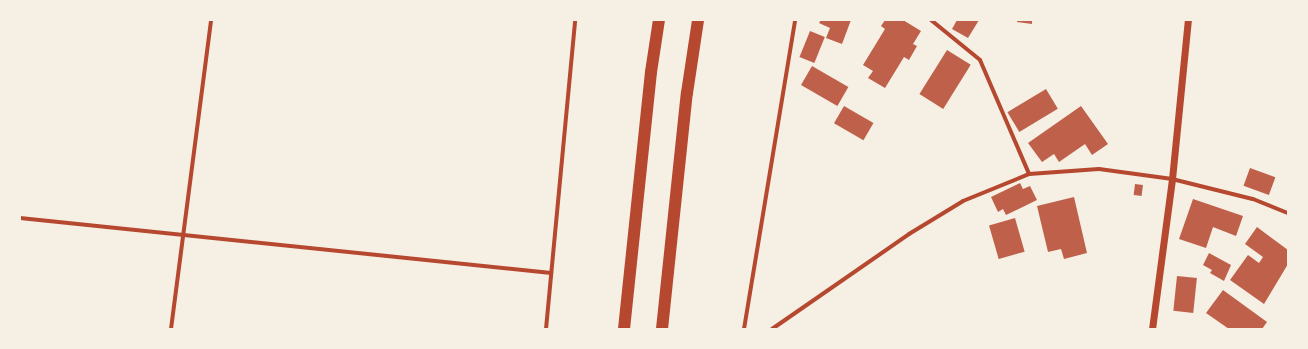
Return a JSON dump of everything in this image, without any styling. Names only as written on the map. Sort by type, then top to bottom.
[{"type":"highway","points":[[624,329],[651,72],[659,20]]},
{"type":"highway","points":[[662,329],[687,93],[698,20]]},
{"type":"street","points":[[171,329],[211,20]]},
{"type":"street","points":[[546,329],[575,20]]},
{"type":"street","points":[[744,329],[795,20]]},
{"type":"street","points":[[931,20],[980,60],[1030,174]]},
{"type":"street","points":[[1152,329],[1172,179],[1188,20]]},
{"type":"street","points":[[772,329],[909,234],[963,201],[1030,174],[1099,169],[1172,179],[1253,199],[1288,213]]},
{"type":"street","points":[[20,218],[551,273]]},
{"type":"building","points":[[821,20],[851,20],[842,44],[826,38],[830,28],[819,23]]},
{"type":"building","points":[[885,20],[903,20],[921,31],[913,44],[917,46],[909,60],[904,57],[885,88],[868,78],[873,71],[863,65],[885,29],[881,26]]},
{"type":"building","points":[[957,20],[979,20],[968,38],[952,29]]},
{"type":"building","points":[[1017,20],[1032,20],[1032,24],[1017,22]]},
{"type":"building","points":[[810,31],[825,37],[814,63],[800,57]]},
{"type":"building","points":[[947,50],[971,65],[943,109],[919,94]]},
{"type":"building","points":[[812,66],[848,87],[837,106],[801,85]]},
{"type":"building","points":[[1046,89],[1058,109],[1019,132],[1007,112]]},
{"type":"building","points":[[844,106],[873,123],[863,140],[834,123]]},
{"type":"building","points":[[1081,106],[1108,144],[1092,155],[1085,144],[1059,162],[1054,154],[1042,162],[1028,143]]},
{"type":"building","points":[[1250,168],[1275,177],[1269,195],[1244,186]]},
{"type":"building","points":[[1020,183],[1023,189],[1030,186],[1037,200],[1006,215],[1003,209],[998,212],[991,197]]},
{"type":"building","points":[[1135,184],[1143,185],[1142,196],[1134,195]]},
{"type":"building","points":[[1074,197],[1087,253],[1064,259],[1061,249],[1048,252],[1037,206]]},
{"type":"building","points":[[1193,199],[1243,216],[1236,236],[1213,227],[1206,248],[1179,239]]},
{"type":"building","points":[[1015,218],[1025,252],[999,259],[989,225]]},
{"type":"building","points":[[1257,227],[1288,250],[1288,264],[1264,304],[1230,280],[1248,255],[1259,263],[1263,257],[1245,244]]},
{"type":"building","points":[[1209,253],[1231,265],[1224,281],[1210,273],[1212,270],[1203,265]]},
{"type":"building","points":[[1177,276],[1197,278],[1193,313],[1173,311]]},
{"type":"building","points":[[1223,290],[1267,322],[1262,329],[1229,329],[1206,313]]}]
